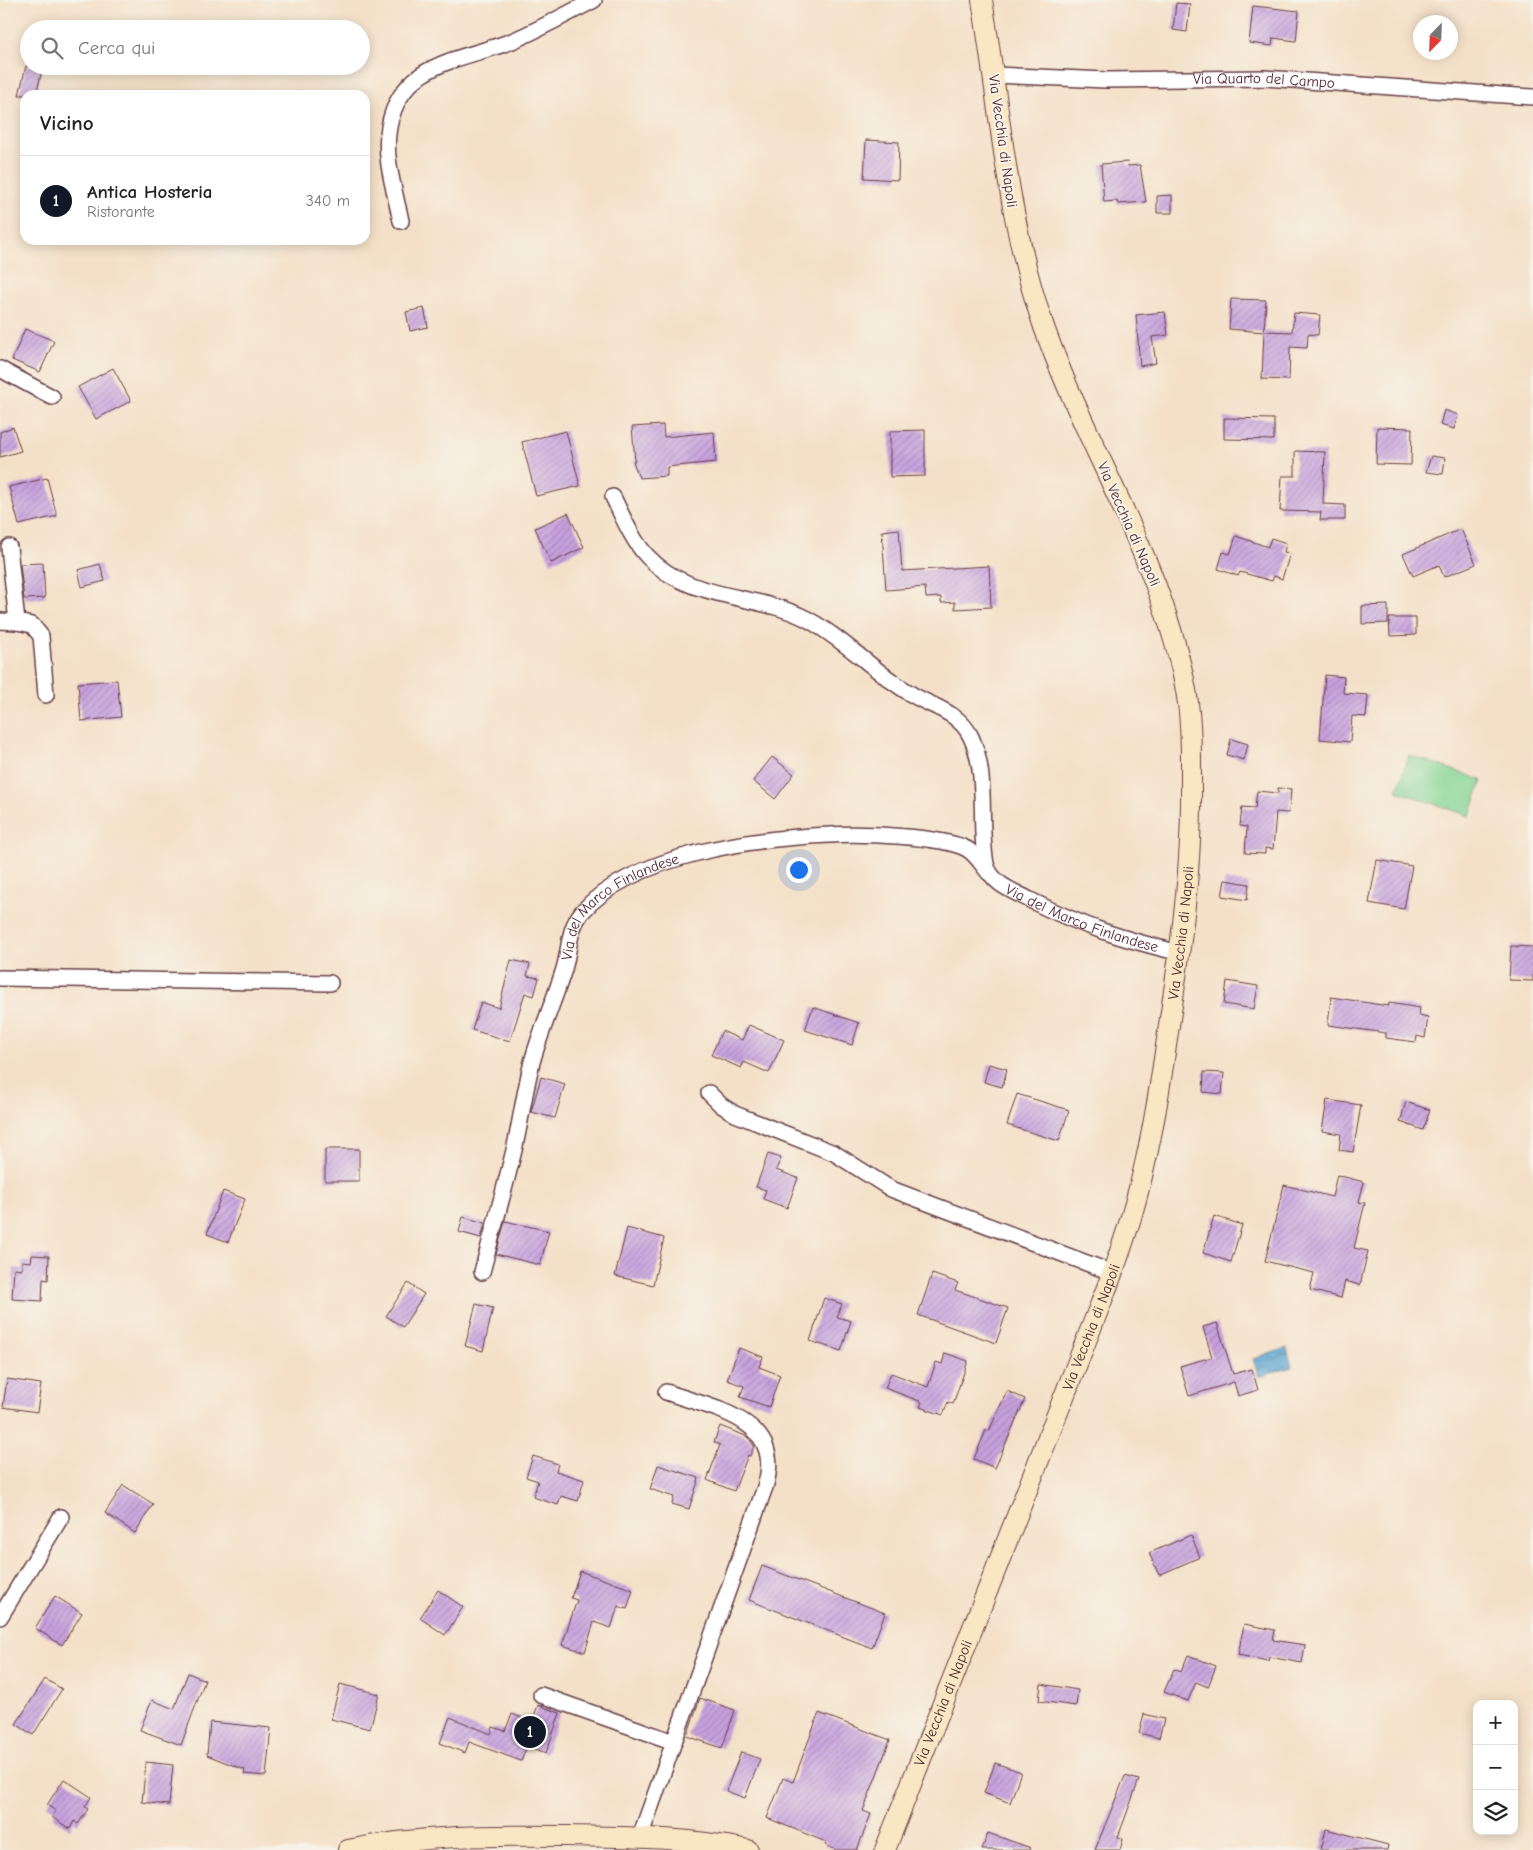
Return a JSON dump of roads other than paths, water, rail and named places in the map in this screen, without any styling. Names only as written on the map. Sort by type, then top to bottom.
[{"type":"street","points":[[401,221],[389,158],[388,136],[389,125],[397,103],[410,83],[430,67],[512,40],[594,0]]},
{"type":"street","name":"Via Vecchia di Napoli","points":[[885,1850],[1112,1273],[1134,1209],[1145,1160],[1180,953],[1191,832],[1190,720],[1184,681],[1161,597],[1054,353],[1029,282],[1014,218],[982,0]]},
{"type":"street","name":"Via Quarto del Campo","points":[[994,74],[1093,80],[1280,78],[1533,98]]},
{"type":"street","points":[[0,369],[52,397]]},
{"type":"street","name":"Via del Marco Finlandese","points":[[613,497],[643,551],[664,570],[697,587],[782,609],[807,620],[840,639],[906,691],[948,712],[963,724],[973,743],[979,764],[984,853],[988,873]]},
{"type":"street","points":[[9,547],[17,622]]},
{"type":"street","points":[[0,621],[32,625],[41,636],[46,696]]},
{"type":"street","name":"Via del Marco Finlandese","points":[[482,1272],[515,1146],[532,1062],[564,970],[572,929],[579,917],[593,902],[629,877],[662,864],[724,848],[810,836],[866,835],[952,843],[969,850],[988,873],[1003,886],[1087,927],[1125,940],[1180,953]]},
{"type":"street","points":[[0,978],[330,983]]},
{"type":"street","points":[[709,1092],[718,1103],[734,1114],[834,1152],[877,1183],[1112,1273]]},
{"type":"street","points":[[640,1837],[765,1487],[769,1461],[762,1438],[748,1423],[734,1416],[666,1392]]},
{"type":"street","points":[[0,1617],[61,1517]]},
{"type":"street","points":[[541,1695],[674,1742]]},
{"type":"street","points":[[348,1850],[448,1836],[640,1837],[697,1841],[748,1850]]},
{"type":"water","points":[[1287,1348],[1292,1367],[1259,1377],[1253,1359]]},
{"type":"place","name":"Antica Hosteria","points":[[530,1732]]}]
